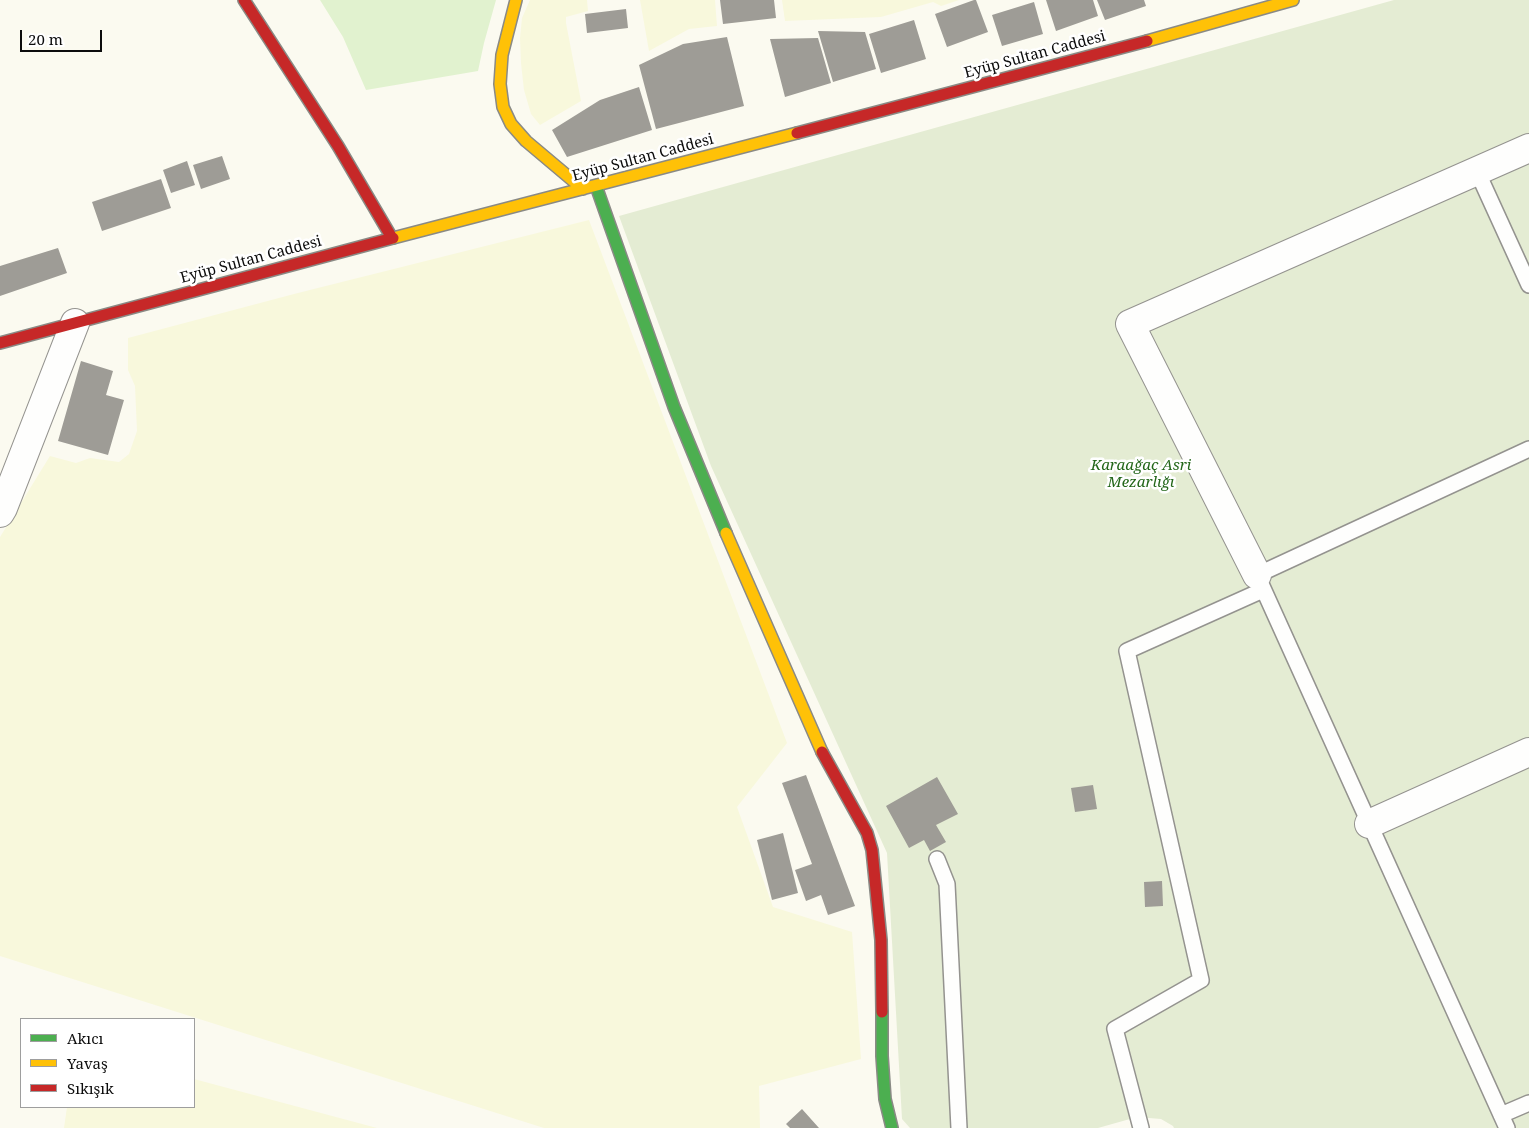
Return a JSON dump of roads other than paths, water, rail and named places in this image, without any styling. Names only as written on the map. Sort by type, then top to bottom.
[{"type":"street","points":[[244,0],[338,146],[392,238]]},
{"type":"street","points":[[516,0],[502,55],[500,84],[503,107],[511,124],[526,141],[583,189]]},
{"type":"street","name":"Eyüp Sultan Caddesi","points":[[0,343],[392,238],[1137,44],[1293,0]]},
{"type":"street","points":[[1260,582],[1130,324],[1529,148]]},
{"type":"street","points":[[596,186],[674,407],[715,507],[820,750],[867,833],[872,850],[881,940],[882,1056],[884,1090],[892,1128]]},
{"type":"street","points":[[0,513],[75,323]]},
{"type":"street","points":[[1369,824],[1529,752]]},
{"type":"lane","points":[[1477,171],[1529,286]]},
{"type":"lane","points":[[1141,1128],[1115,1029],[1201,980],[1127,651],[1260,582],[1529,449]]},
{"type":"lane","points":[[1260,582],[1504,1122],[1529,1103]]},
{"type":"lane","points":[[937,859],[947,884],[959,1128]]},
{"type":"park label","name":"Karaağaç Asri Mezarlığı","points":[[1141,474]]}]
